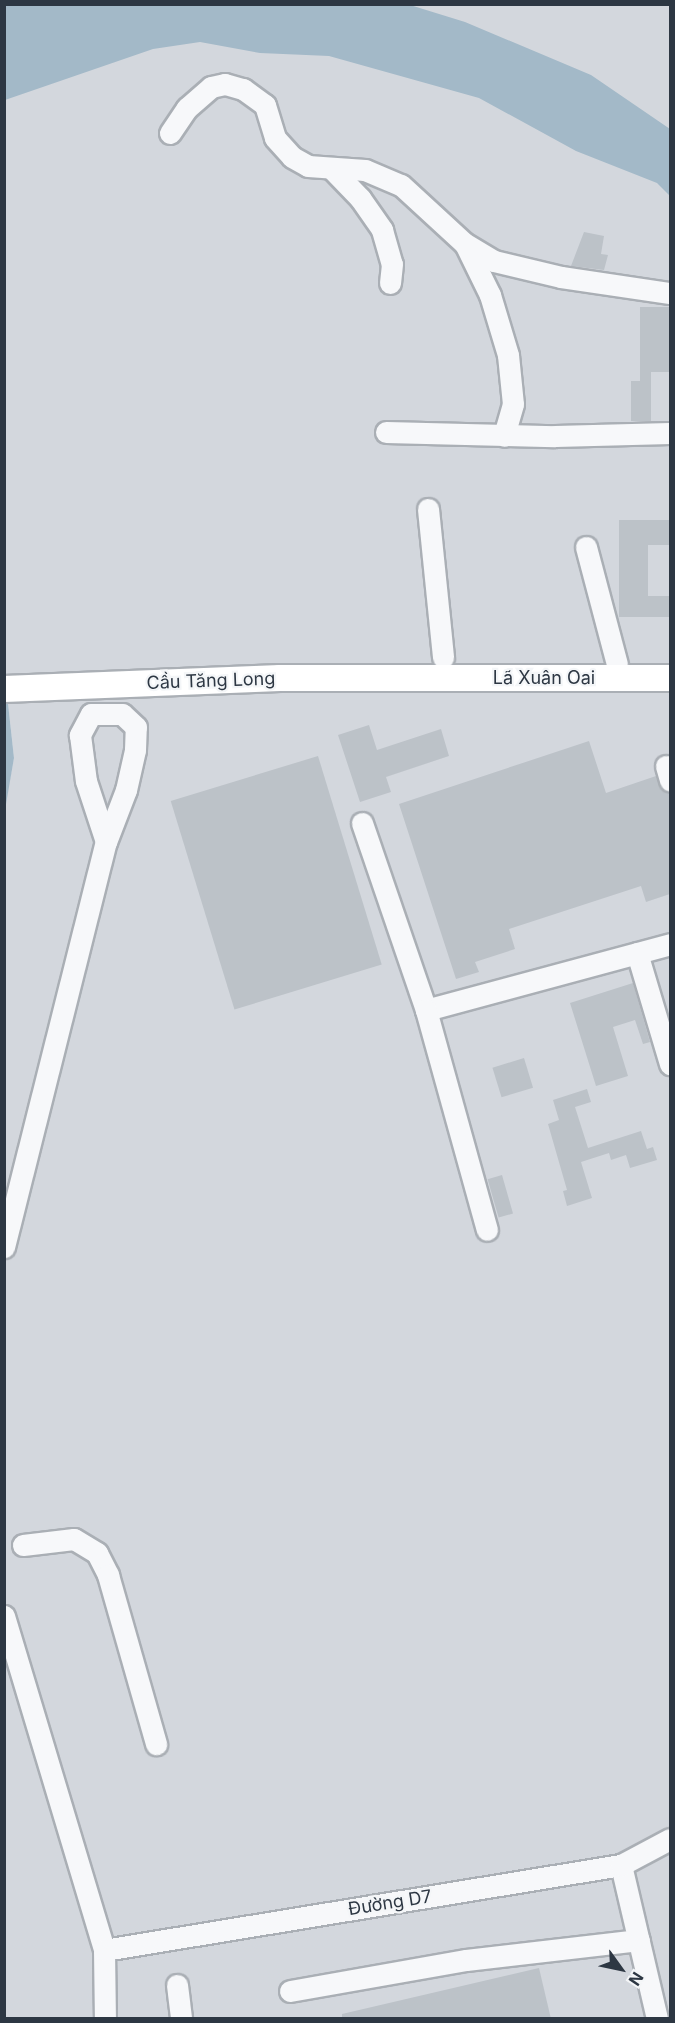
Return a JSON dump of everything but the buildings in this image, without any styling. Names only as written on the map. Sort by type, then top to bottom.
[{"type":"main road","name":"Lã Xuân Oai","points":[[417,679],[670,678]]},
{"type":"main road","name":"Cầu Tăng Long","points":[[4,689],[257,679],[417,679]]},
{"type":"street","points":[[170,133],[199,96],[225,84],[255,95],[265,105],[282,149],[308,166],[365,170],[401,185],[464,243],[494,261],[530,271],[670,293]]},
{"type":"street","points":[[331,168],[360,198],[382,230],[392,264],[390,283]]},
{"type":"street","points":[[464,243],[486,286],[508,355],[513,404],[504,436]]},
{"type":"street","points":[[386,432],[504,436],[670,433]]},
{"type":"street","points":[[428,509],[443,657]]},
{"type":"street","points":[[586,547],[617,664]]},
{"type":"street","points":[[4,1247],[106,842],[126,790],[135,750],[136,727],[123,714],[91,714],[81,735],[86,781],[106,842]]},
{"type":"street","points":[[362,823],[426,1010],[487,1230]]},
{"type":"street","points":[[426,1010],[670,944]]},
{"type":"street","points":[[637,954],[670,1064]]},
{"type":"street","points":[[13,1549],[74,1539],[97,1553],[108,1575],[156,1743]]},
{"type":"street","points":[[4,1616],[104,1950],[105,2019]]},
{"type":"street","name":"Đường D7","points":[[104,1950],[621,1865],[670,1839]]},
{"type":"street","points":[[621,1865],[657,2019]]},
{"type":"street","points":[[290,1991],[466,1959],[639,1940]]},
{"type":"street","points":[[177,1985],[181,2019]]},
{"type":"shaded area","points":[[5,5],[670,5],[670,2018],[5,2018],[4,810],[14,758],[4,667]]},
{"type":"water","points":[[4,5],[410,5],[465,22],[591,75],[670,129],[670,196],[657,183],[576,151],[479,98],[329,56],[260,53],[200,42],[153,49],[5,100]]},
{"type":"water","points":[[4,667],[14,758],[5,810],[4,810]]}]
